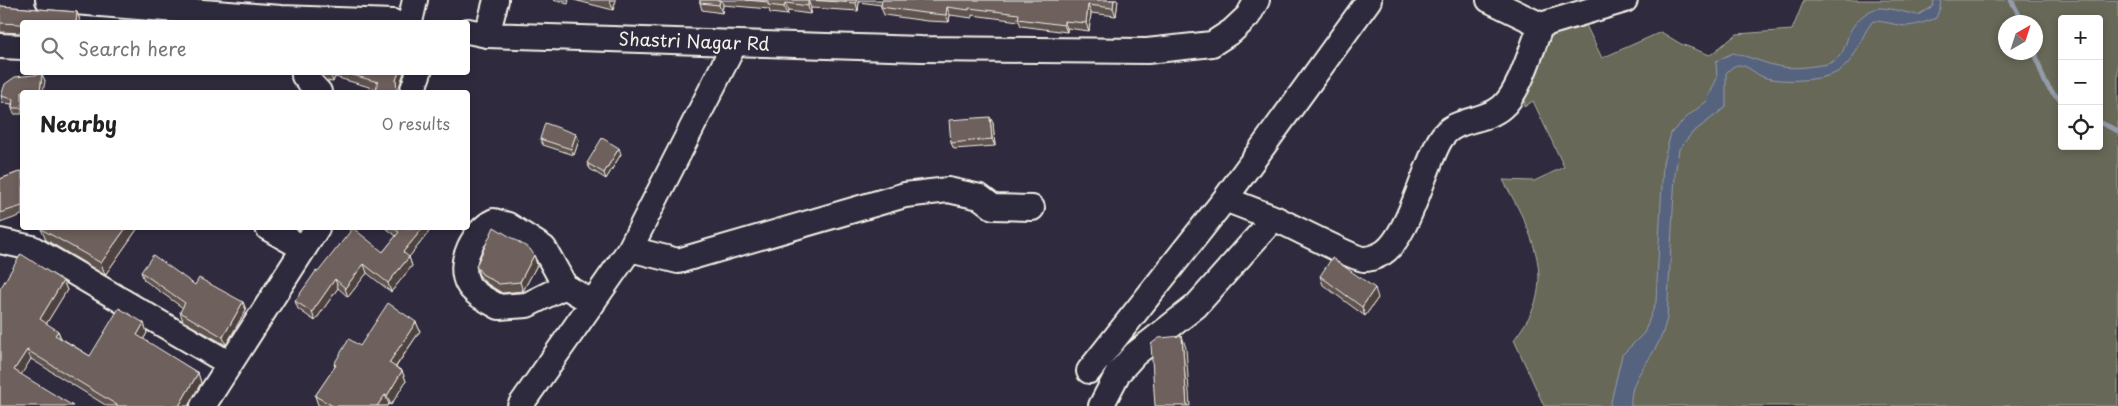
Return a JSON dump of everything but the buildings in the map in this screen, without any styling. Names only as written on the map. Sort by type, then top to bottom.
[{"type":"street","points":[[48,0],[281,18],[337,20]]},
{"type":"street","points":[[410,20],[415,0]]},
{"type":"street","points":[[477,33],[496,0]]},
{"type":"street","name":"Shastri Nagar Rd","points":[[477,33],[920,49],[1147,51],[1212,44],[1232,31],[1248,16],[1258,0]]},
{"type":"street","points":[[1089,371],[1225,199],[1369,0]]},
{"type":"street","points":[[1490,0],[1541,25],[1594,5],[1625,0]]},
{"type":"street","points":[[1225,199],[1274,218],[1362,259],[1380,255],[1393,244],[1404,224],[1430,158],[1441,137],[1453,126],[1490,116],[1504,106],[1516,86],[1541,25]]},
{"type":"street","points":[[520,406],[630,249],[735,43]]},
{"type":"street","points":[[0,46],[20,47]]},
{"type":"street","points":[[413,90],[418,75]]},
{"type":"street","points":[[630,249],[678,261],[905,195],[948,190],[980,198],[993,206],[1032,208]]},
{"type":"street","points":[[1100,406],[1118,373],[1135,354],[1196,306],[1274,218]]},
{"type":"street","points":[[566,286],[527,305],[499,307],[468,284],[464,270],[469,247],[486,225],[494,221],[508,225],[544,248],[566,286],[593,303]]},
{"type":"street","points":[[271,230],[302,248]]},
{"type":"street","points":[[203,406],[302,248],[316,230]]},
{"type":"street","points":[[0,241],[32,248],[230,364]]},
{"type":"street","points":[[527,305],[549,257]]},
{"type":"green space","points":[[1804,0],[2118,0],[2118,406],[1544,406],[1514,340],[1528,319],[1536,302],[1539,281],[1538,266],[1530,236],[1518,207],[1503,180],[1534,181],[1564,167],[1533,101],[1524,107],[1527,72],[1546,34],[1585,23],[1602,58],[1661,32],[1681,44],[1710,55],[1737,34],[1792,30]]},
{"type":"water","points":[[1934,0],[1941,0],[1936,18],[1905,26],[1873,21],[1850,60],[1839,71],[1832,74],[1813,79],[1780,80],[1763,77],[1749,68],[1739,65],[1734,66],[1726,73],[1726,107],[1692,133],[1679,149],[1675,175],[1667,318],[1663,332],[1633,387],[1631,406],[1610,406],[1622,355],[1644,333],[1656,302],[1663,163],[1671,133],[1707,101],[1717,78],[1716,61],[1733,53],[1781,67],[1790,68],[1828,64],[1836,60],[1841,54],[1852,28],[1865,14],[1875,9],[1885,8],[1918,15],[1933,6]]},
{"type":"waterway","points":[[2011,0],[2019,15]]},
{"type":"waterway","points":[[2037,60],[2047,85],[2058,97]]},
{"type":"waterway","points":[[2103,124],[2118,131]]}]
